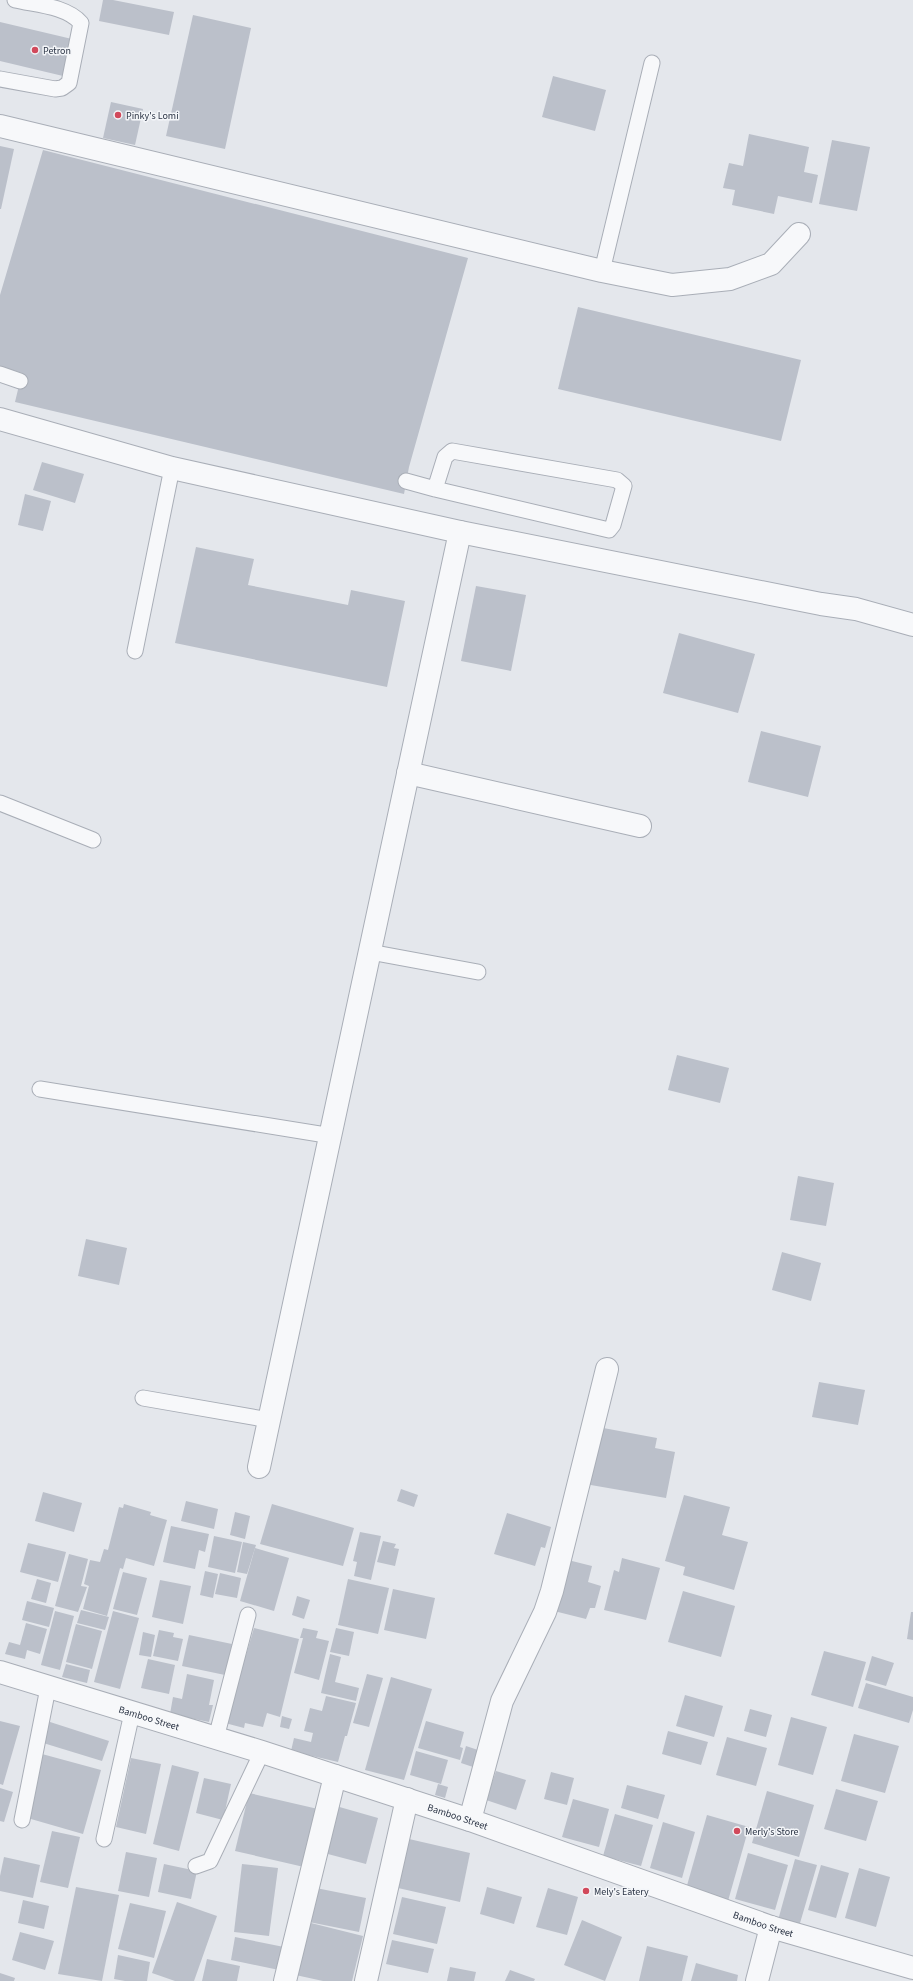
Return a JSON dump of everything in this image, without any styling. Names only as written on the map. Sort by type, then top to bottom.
[{"type":"street","points":[[0,126],[602,271],[672,285],[730,279],[771,264],[799,234]]},
{"type":"street","points":[[0,419],[172,468],[460,532],[821,604],[856,608],[913,625]]},
{"type":"street","points":[[259,1467],[332,1136],[460,532]]},
{"type":"street","points":[[408,773],[640,826]]},
{"type":"street","points":[[470,1820],[502,1701],[545,1612],[552,1591],[607,1369]]},
{"type":"street","name":"Bamboo Street","points":[[0,1672],[48,1688],[262,1752],[407,1799],[771,1927],[913,1968]]},
{"type":"street","points":[[285,1981],[335,1776]]},
{"type":"street","points":[[366,1981],[407,1799]]},
{"type":"street","points":[[757,1981],[771,1927]]},
{"type":"lane","points":[[0,79],[55,90],[62,88],[69,83],[81,23],[74,15],[64,11],[15,0]]},
{"type":"lane","points":[[602,271],[652,63]]},
{"type":"lane","points":[[0,374],[20,381]]},
{"type":"lane","points":[[406,481],[435,489],[609,530],[613,525],[624,486],[617,480],[452,451],[445,457],[435,489]]},
{"type":"lane","points":[[135,652],[172,468]]},
{"type":"lane","points":[[0,803],[93,840]]},
{"type":"lane","points":[[370,952],[478,972]]},
{"type":"lane","points":[[40,1089],[332,1136]]},
{"type":"lane","points":[[143,1398],[269,1420]]},
{"type":"lane","points":[[216,1738],[248,1616]]},
{"type":"lane","points":[[22,1820],[48,1688]]},
{"type":"lane","points":[[104,1838],[132,1713]]},
{"type":"lane","points":[[196,1866],[210,1861],[262,1752]]},
{"type":"building","points":[[103,0],[113,0],[174,12],[169,35],[99,21]]},
{"type":"building","points":[[193,15],[251,28],[225,149],[166,136]]},
{"type":"building","name":"Petron","points":[[0,22],[72,39],[63,76],[0,61]]},
{"type":"building","points":[[553,76],[606,90],[595,131],[542,117]]},
{"type":"building","points":[[111,102],[143,109],[135,145],[103,138]]},
{"type":"building","points":[[749,134],[809,147],[804,172],[818,175],[812,203],[778,196],[774,214],[732,205],[735,190],[723,188],[729,163],[743,166]]},
{"type":"building","points":[[832,140],[870,147],[857,211],[819,204]]},
{"type":"building","points":[[0,146],[14,149],[1,209],[0,209]]},
{"type":"building","points":[[43,150],[468,258],[409,467],[404,494],[15,402],[22,373],[0,366],[0,295]]},
{"type":"building","points":[[578,307],[801,360],[781,441],[558,389]]},
{"type":"building","points":[[42,462],[84,474],[75,503],[33,490]]},
{"type":"building","points":[[25,494],[51,501],[43,531],[18,525]]},
{"type":"building","points":[[196,547],[254,559],[248,585],[348,605],[351,590],[405,601],[387,687],[175,643]]},
{"type":"building","points":[[476,586],[526,595],[511,671],[461,661]]},
{"type":"building","points":[[679,633],[755,654],[738,713],[663,693]]},
{"type":"building","points":[[761,731],[821,746],[808,797],[748,782]]},
{"type":"building","points":[[677,1055],[729,1068],[720,1103],[668,1090]]},
{"type":"building","points":[[798,1176],[834,1183],[826,1226],[790,1220]]},
{"type":"building","points":[[86,1239],[127,1248],[119,1285],[78,1276]]},
{"type":"building","points":[[782,1252],[821,1263],[811,1301],[772,1290]]},
{"type":"building","points":[[819,1382],[865,1390],[858,1425],[812,1417]]},
{"type":"building","points":[[598,1427],[657,1438],[655,1448],[675,1452],[666,1498],[585,1484]]},
{"type":"building","points":[[401,1489],[418,1495],[414,1507],[397,1501]]},
{"type":"building","points":[[43,1492],[82,1503],[74,1532],[35,1521]]},
{"type":"building","points":[[684,1495],[730,1507],[722,1535],[748,1542],[734,1590],[683,1575],[685,1567],[665,1561]]},
{"type":"building","points":[[186,1501],[218,1509],[214,1529],[181,1521]]},
{"type":"building","points":[[124,1504],[151,1512],[150,1515],[167,1520],[154,1566],[126,1558],[123,1569],[120,1568],[107,1616],[83,1609],[89,1586],[84,1584],[90,1560],[100,1562],[104,1549],[108,1550],[119,1507],[123,1508]]},
{"type":"building","points":[[272,1504],[354,1528],[343,1566],[260,1544]]},
{"type":"building","points":[[235,1512],[250,1516],[245,1539],[230,1535]]},
{"type":"building","points":[[507,1513],[551,1527],[545,1548],[541,1547],[535,1566],[494,1554]]},
{"type":"building","points":[[171,1526],[209,1534],[205,1552],[199,1550],[195,1569],[163,1562]]},
{"type":"building","points":[[360,1532],[381,1536],[371,1580],[354,1576],[357,1562],[353,1561]]},
{"type":"building","points":[[214,1536],[242,1542],[235,1573],[208,1567]]},
{"type":"building","points":[[383,1541],[396,1544],[394,1548],[399,1549],[395,1566],[377,1562]]},
{"type":"building","points":[[243,1542],[256,1545],[247,1574],[237,1572]]},
{"type":"building","points":[[28,1543],[66,1552],[58,1582],[20,1572]]},
{"type":"building","points":[[255,1548],[289,1558],[274,1611],[240,1601]]},
{"type":"building","points":[[69,1554],[88,1559],[81,1586],[87,1587],[78,1612],[55,1606]]},
{"type":"building","points":[[622,1558],[660,1568],[646,1620],[604,1610],[614,1570],[619,1572]]},
{"type":"building","points":[[568,1560],[592,1566],[588,1582],[601,1586],[595,1608],[590,1608],[586,1619],[554,1611]]},
{"type":"building","points":[[205,1571],[218,1574],[213,1598],[200,1595]]},
{"type":"building","points":[[123,1572],[147,1578],[137,1615],[113,1609]]},
{"type":"building","points":[[220,1573],[241,1578],[237,1598],[215,1594]]},
{"type":"building","points":[[37,1579],[51,1583],[46,1603],[31,1599]]},
{"type":"building","points":[[348,1579],[389,1588],[378,1634],[338,1625]]},
{"type":"building","points":[[160,1580],[191,1586],[183,1624],[152,1617]]},
{"type":"building","points":[[393,1589],[435,1598],[426,1639],[384,1630]]},
{"type":"building","points":[[683,1591],[735,1606],[721,1657],[668,1642]]},
{"type":"building","points":[[297,1596],[310,1600],[304,1619],[292,1615]]},
{"type":"building","points":[[27,1601],[54,1608],[49,1627],[22,1620]]},
{"type":"building","points":[[81,1610],[109,1617],[105,1630],[77,1623]]},
{"type":"building","points":[[55,1611],[74,1616],[60,1670],[41,1665]]},
{"type":"building","points":[[113,1611],[139,1618],[120,1689],[94,1682]]},
{"type":"building","points":[[911,1612],[913,1612],[913,1640],[907,1639]]},
{"type":"building","points":[[26,1623],[47,1629],[40,1654],[27,1650],[25,1659],[5,1654],[9,1642],[20,1645]]},
{"type":"building","points":[[76,1624],[102,1631],[92,1669],[66,1662]]},
{"type":"building","points":[[254,1628],[299,1639],[280,1717],[267,1713],[263,1727],[245,1723],[244,1728],[225,1723],[242,1654],[246,1655]]},
{"type":"building","points":[[303,1628],[318,1631],[316,1638],[329,1641],[319,1680],[294,1673],[303,1638],[300,1638]]},
{"type":"building","points":[[336,1628],[354,1632],[349,1656],[330,1652]]},
{"type":"building","points":[[159,1630],[174,1633],[173,1637],[183,1639],[178,1661],[153,1656]]},
{"type":"building","points":[[143,1632],[155,1635],[151,1657],[139,1655]]},
{"type":"building","points":[[189,1635],[232,1644],[225,1675],[182,1666]]},
{"type":"building","points":[[824,1651],[866,1662],[853,1707],[811,1695]]},
{"type":"building","points":[[330,1654],[341,1657],[335,1682],[359,1688],[356,1701],[321,1693]]},
{"type":"building","points":[[872,1656],[894,1663],[886,1686],[865,1680]]},
{"type":"building","points":[[148,1659],[175,1665],[169,1694],[141,1688]]},
{"type":"building","points":[[66,1664],[90,1670],[87,1683],[62,1677]]},
{"type":"building","points":[[187,1674],[214,1680],[209,1705],[213,1705],[209,1722],[170,1714],[173,1697],[182,1699]]},
{"type":"building","points":[[367,1674],[383,1678],[369,1727],[353,1723]]},
{"type":"building","points":[[391,1677],[432,1689],[404,1780],[365,1770]]},
{"type":"building","points":[[866,1683],[913,1697],[913,1710],[909,1723],[858,1708]]},
{"type":"building","points":[[685,1695],[723,1706],[714,1737],[676,1726]]},
{"type":"building","points":[[326,1696],[356,1703],[338,1762],[291,1751],[294,1738],[311,1742],[313,1733],[304,1731],[310,1708],[322,1711]]},
{"type":"building","points":[[750,1709],[772,1715],[766,1737],[744,1731]]},
{"type":"building","points":[[282,1716],[292,1719],[289,1729],[280,1727]]},
{"type":"building","points":[[791,1717],[827,1727],[813,1775],[778,1765]]},
{"type":"building","points":[[0,1721],[20,1726],[3,1785],[0,1784]]},
{"type":"building","points":[[47,1721],[109,1741],[102,1761],[40,1742]]},
{"type":"building","points":[[426,1721],[464,1732],[460,1747],[463,1748],[460,1760],[418,1748]]},
{"type":"building","points":[[668,1731],[708,1742],[701,1765],[662,1754]]},
{"type":"building","points":[[854,1734],[899,1746],[885,1793],[841,1781]]},
{"type":"building","points":[[727,1737],[767,1748],[756,1786],[716,1775]]},
{"type":"building","points":[[466,1746],[478,1750],[473,1767],[461,1763]]},
{"type":"building","points":[[416,1751],[448,1760],[441,1784],[410,1775]]},
{"type":"building","points":[[42,1754],[101,1770],[83,1834],[24,1817]]},
{"type":"building","points":[[131,1758],[161,1764],[146,1834],[116,1827]]},
{"type":"building","points":[[172,1765],[199,1772],[179,1851],[153,1844]]},
{"type":"building","points":[[496,1771],[526,1780],[516,1810],[486,1800]]},
{"type":"building","points":[[551,1772],[574,1778],[567,1805],[544,1799]]},
{"type":"building","points":[[204,1778],[231,1784],[223,1820],[196,1813]]},
{"type":"building","points":[[438,1784],[448,1787],[445,1798],[435,1795]]},
{"type":"building","points":[[627,1785],[665,1795],[658,1819],[621,1808]]},
{"type":"building","points":[[0,1788],[13,1792],[4,1822],[0,1821]]},
{"type":"building","points":[[836,1789],[878,1801],[866,1841],[824,1829]]},
{"type":"building","points":[[767,1791],[814,1805],[799,1857],[752,1843]]},
{"type":"building","points":[[249,1793],[318,1809],[304,1867],[235,1851]]},
{"type":"building","points":[[573,1799],[609,1809],[599,1847],[562,1837]]},
{"type":"building","points":[[336,1806],[378,1818],[366,1864],[324,1853]]},
{"type":"building","points":[[615,1814],[653,1825],[641,1866],[603,1856]]},
{"type":"building","points":[[707,1815],[749,1827],[728,1901],[686,1889]]},
{"type":"building","points":[[663,1822],[695,1832],[682,1878],[650,1868]]},
{"type":"building","points":[[52,1831],[80,1837],[68,1888],[40,1882]]},
{"type":"building","points":[[409,1839],[470,1853],[460,1902],[398,1888]]},
{"type":"building","points":[[126,1852],[157,1858],[149,1897],[118,1891]]},
{"type":"building","points":[[748,1853],[788,1865],[775,1910],[735,1899]]},
{"type":"building","points":[[4,1857],[40,1865],[33,1898],[0,1891],[0,1876]]},
{"type":"building","points":[[795,1859],[817,1865],[798,1930],[777,1924]]},
{"type":"building","points":[[164,1864],[197,1871],[191,1899],[158,1892]]},
{"type":"building","points":[[242,1864],[278,1868],[269,1936],[234,1932]]},
{"type":"building","points":[[821,1865],[849,1873],[836,1918],[808,1910]]},
{"type":"building","points":[[859,1868],[890,1877],[876,1927],[845,1918]]},
{"type":"building","points":[[76,1887],[119,1895],[102,1981],[58,1974]]},
{"type":"building","points":[[311,1887],[366,1898],[359,1932],[304,1921]]},
{"type":"building","points":[[487,1887],[522,1897],[514,1924],[480,1914]]},
{"type":"building","points":[[548,1888],[578,1897],[567,1935],[536,1927]]},
{"type":"building","points":[[402,1897],[446,1907],[437,1944],[393,1934]]},
{"type":"building","points":[[23,1900],[49,1906],[44,1929],[18,1923]]},
{"type":"building","points":[[177,1902],[217,1916],[194,1981],[175,1981],[152,1973]]},
{"type":"building","points":[[130,1903],[166,1911],[154,1958],[118,1949]]},
{"type":"building","points":[[582,1920],[622,1937],[605,1981],[564,1965]]},
{"type":"building","points":[[303,1921],[363,1936],[352,1981],[323,1981],[291,1974]]},
{"type":"building","points":[[20,1932],[54,1941],[45,1970],[12,1960]]},
{"type":"building","points":[[235,1937],[284,1947],[279,1970],[231,1960]]},
{"type":"building","points":[[392,1940],[434,1949],[428,1973],[386,1964]]},
{"type":"building","points":[[647,1946],[688,1956],[682,1981],[639,1981]]},
{"type":"building","points":[[118,1955],[150,1962],[147,1981],[125,1981],[114,1979]]},
{"type":"building","points":[[207,1959],[240,1966],[237,1981],[202,1981]]},
{"type":"building","points":[[696,1963],[738,1975],[737,1981],[691,1981]]},
{"type":"building","points":[[450,1967],[476,1972],[474,1981],[447,1981]]},
{"type":"building","points":[[510,1970],[535,1979],[534,1981],[505,1981]]},
{"type":"building","points":[[0,1973],[15,1978],[14,1981],[0,1981]]},
{"type":"place","name":"Petron","points":[[35,50]]},
{"type":"place","name":"Pinky's Lomi","points":[[118,115]]},
{"type":"place","name":"Merly's Store","points":[[737,1831]]},
{"type":"place","name":"Mely's Eatery","points":[[586,1891]]}]
